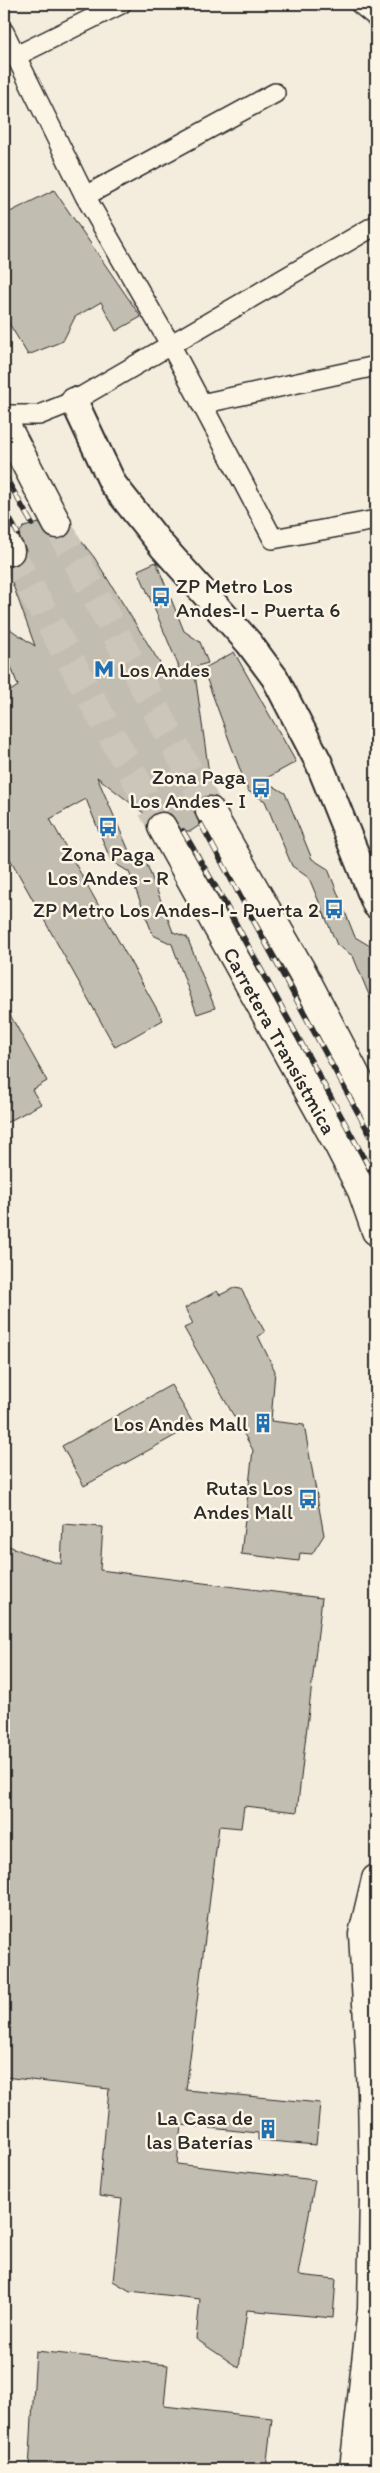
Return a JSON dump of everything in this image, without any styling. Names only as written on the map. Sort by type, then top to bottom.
[{"type":"main road","points":[[4,422],[57,524]]},
{"type":"main road","points":[[210,811],[302,972],[376,1114]]},
{"type":"main road","name":"Carretera Transístmica","points":[[162,827],[339,1146],[362,1191],[376,1231]]},
{"type":"main road","points":[[354,2469],[372,2309],[374,2083],[363,1934],[376,1879]]},
{"type":"street","points":[[16,56],[121,4]]},
{"type":"street","points":[[360,4],[376,17]]},
{"type":"street","points":[[4,32],[85,196],[170,344],[273,538],[376,520]]},
{"type":"street","points":[[85,196],[275,93]]},
{"type":"street","points":[[4,416],[39,415],[74,401],[376,225]]},
{"type":"street","points":[[201,404],[376,366]]},
{"type":"street","points":[[74,401],[113,484],[162,546],[249,643],[275,678],[323,772],[376,905]]},
{"type":"building","points":[[54,190],[141,317],[116,331],[101,302],[75,317],[63,341],[28,355],[4,315],[4,215]]},
{"type":"building","points":[[39,523],[49,537],[56,540],[64,538],[70,532],[78,537],[94,557],[166,673],[179,667],[138,570],[156,562],[184,631],[200,642],[208,663],[194,667],[212,795],[202,798],[196,804],[194,811],[200,825],[191,831],[182,831],[170,813],[162,811],[150,818],[97,777],[130,853],[146,862],[173,932],[187,937],[215,1008],[197,1014],[172,944],[153,935],[129,872],[111,861],[86,799],[50,819],[163,1020],[115,1047],[4,848],[4,695],[18,686],[4,647],[4,625],[35,646],[9,574],[9,566],[18,565],[24,558],[26,550],[18,534],[24,527]]},
{"type":"building","name":"Zona Paga Los Andes - I","points":[[234,652],[296,762],[263,780],[285,793],[312,859],[328,869],[355,937],[370,946],[376,961],[376,1012],[353,956],[337,945],[309,878],[292,866],[265,801],[248,791],[203,669]]},
{"type":"building","points":[[4,1004],[47,1081],[32,1090],[41,1104],[4,1124]]},
{"type":"building","name":"Los Andes Mall","points":[[234,1288],[241,1289],[265,1332],[258,1336],[275,1371],[271,1421],[304,1425],[324,1535],[312,1554],[300,1553],[299,1561],[241,1554],[253,1450],[184,1328],[193,1324],[185,1308],[217,1291],[220,1295]]},
{"type":"building","points":[[171,1385],[194,1425],[84,1486],[62,1446]]},
{"type":"building","points":[[63,1524],[103,1527],[100,1570],[322,1598],[297,1812],[244,1806],[241,1828],[219,1826],[186,2090],[320,2103],[316,2145],[258,2140],[258,2133],[181,2125],[177,2164],[315,2180],[298,2275],[336,2279],[333,2318],[247,2310],[239,2368],[196,2339],[200,2299],[130,2291],[113,2281],[122,2199],[99,2196],[109,2089],[4,2077],[4,1544],[61,1564]]},
{"type":"building","points":[[36,2351],[168,2365],[164,2406],[272,2418],[266,2469],[29,2469]]},
{"type":"tunnel","points":[[57,524],[210,811]]},
{"type":"tunnel","points":[[10,551],[162,827]]},
{"type":"railway","points":[[4,474],[32,524]]},
{"type":"railway","points":[[4,508],[18,534]]},
{"type":"railway","points":[[201,824],[376,1146]]},
{"type":"railway","points":[[183,831],[221,896],[376,1180]]},
{"type":"place","name":"ZP Metro Los Andes-I - Puerta 6","points":[[161,597]]},
{"type":"place","name":"Los Andes","points":[[104,669]]},
{"type":"place","name":"Zona Paga Los Andes - I","points":[[261,788]]},
{"type":"place","name":"Zona Paga Los Andes - R","points":[[108,827]]},
{"type":"place","name":"ZP Metro Los Andes-I - Puerta 2","points":[[334,909]]},
{"type":"place","name":"Los Andes Mall","points":[[263,1423]]},
{"type":"place","name":"Rutas Los Andes Mall","points":[[308,1499]]},
{"type":"place","name":"La Casa de las Baterías","points":[[268,2129]]}]
